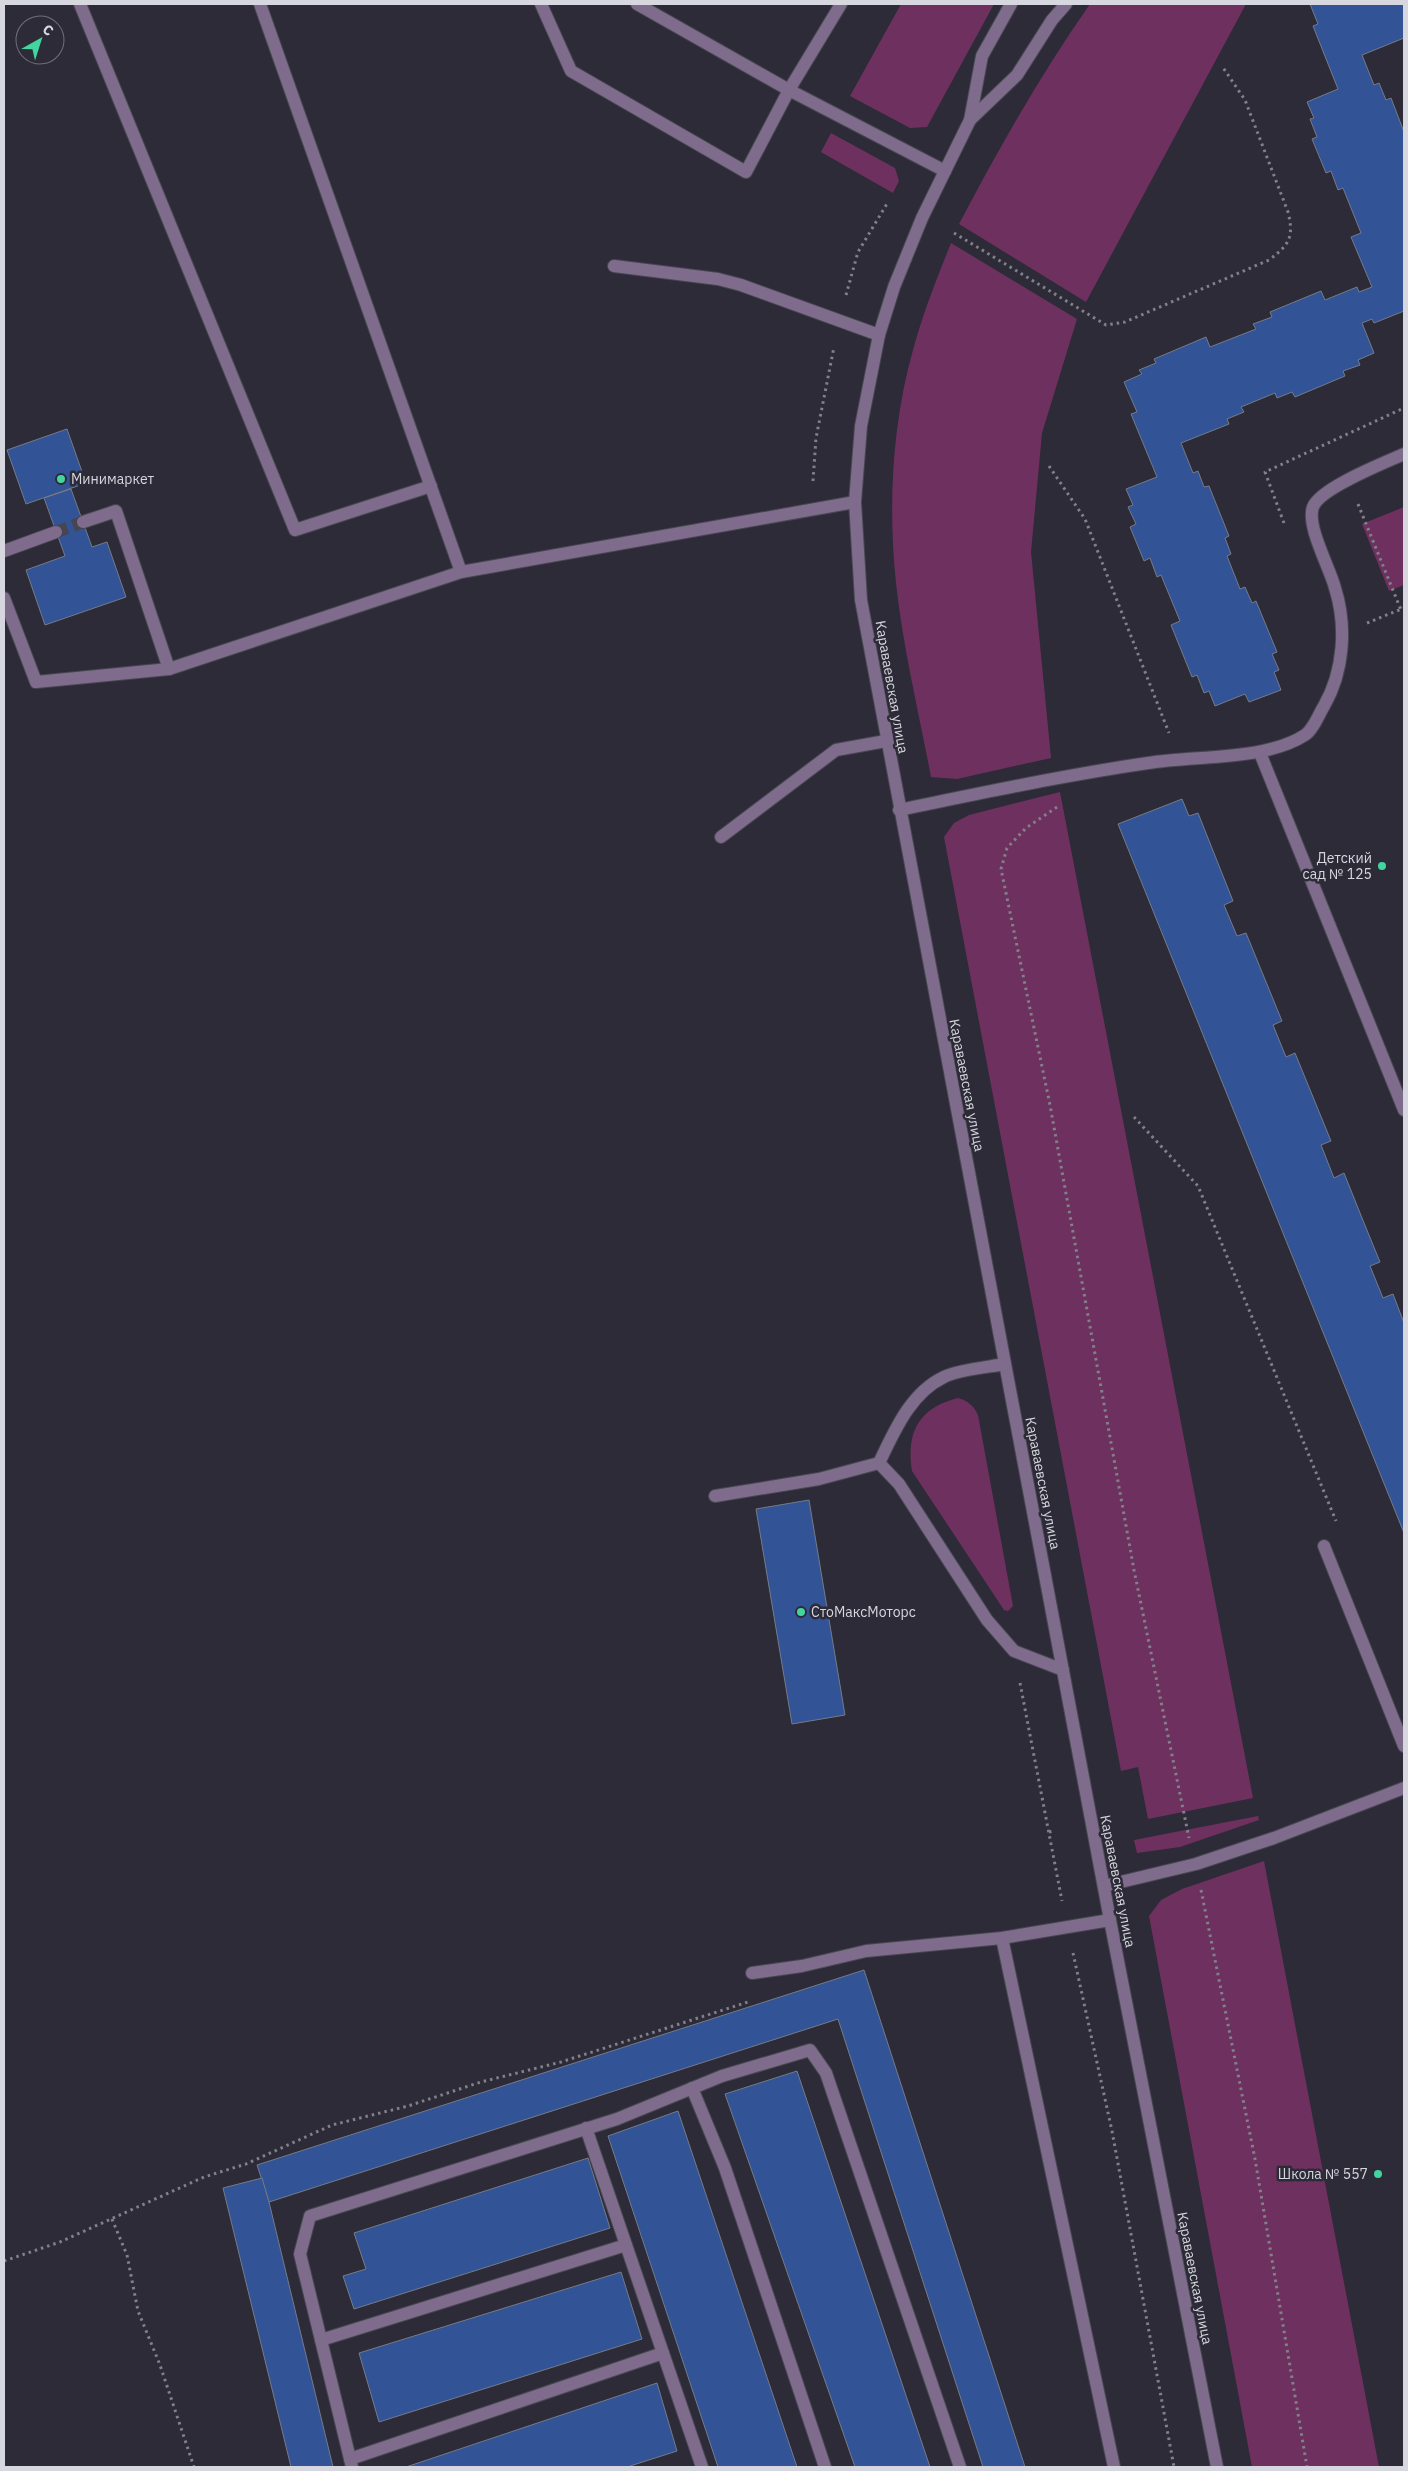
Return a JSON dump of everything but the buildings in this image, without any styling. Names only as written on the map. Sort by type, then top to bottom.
[{"type":"street","points":[[80,4],[295,530],[431,486]]},
{"type":"street","points":[[260,4],[461,572]]},
{"type":"street","points":[[541,4],[571,71],[746,172],[789,90],[841,4]]},
{"type":"street","points":[[636,4],[789,90],[945,171]]},
{"type":"street","points":[[970,120],[982,56],[1011,4]]},
{"type":"street","points":[[970,120],[1017,75],[1052,20],[1066,4]]},
{"type":"street","name":"Караваевская улица","points":[[970,120],[922,218],[894,287],[879,335],[861,426],[855,502],[861,600],[886,741],[1110,1920],[1217,2467]]},
{"type":"street","points":[[614,266],[718,279],[879,335]]},
{"type":"street","points":[[900,810],[1069,775],[1179,758],[1260,753],[1307,734],[1332,693],[1342,659],[1342,632],[1336,589],[1312,522],[1313,507],[1322,495],[1404,454]]},
{"type":"street","points":[[4,598],[36,682],[169,669],[461,572],[855,502]]},
{"type":"street","points":[[83,522],[116,510],[169,669]]},
{"type":"street","points":[[4,551],[56,532]]},
{"type":"street","points":[[721,836],[836,750],[886,741]]},
{"type":"street","points":[[1260,753],[1404,1110]]},
{"type":"street","points":[[715,1496],[819,1479],[879,1463],[897,1426],[916,1398],[944,1377],[1005,1364]]},
{"type":"street","points":[[879,1463],[899,1484],[987,1620],[1014,1651],[1063,1670]]},
{"type":"street","points":[[1324,1546],[1404,1746]]},
{"type":"street","points":[[1104,1886],[1196,1864],[1274,1838],[1404,1788]]},
{"type":"street","points":[[752,1972],[802,1966],[866,1952],[1002,1938],[1068,1929],[1110,1920]]},
{"type":"street","points":[[1002,1938],[1114,2467]]},
{"type":"street","points":[[663,2353],[351,2463],[300,2254],[310,2216],[617,2119],[722,2076],[810,2050],[826,2073],[960,2467]]},
{"type":"street","points":[[692,2088],[725,2168],[825,2467]]},
{"type":"street","points":[[586,2128],[702,2467]]},
{"type":"street","points":[[321,2340],[626,2245]]},
{"type":"path","points":[[954,233],[1106,325],[1125,322],[1269,260],[1284,248],[1292,231],[1288,212],[1245,100],[1222,66]]},
{"type":"path","points":[[811,509],[816,438],[839,320],[858,252],[888,202]]},
{"type":"path","points":[[1286,527],[1265,472],[1404,408]]},
{"type":"path","points":[[1049,466],[1084,519],[1179,758]]},
{"type":"path","points":[[1349,480],[1401,610]]},
{"type":"path","points":[[1065,801],[1026,828],[1006,848],[1001,869],[1050,1105],[1134,1570],[1174,1771],[1196,1864],[1255,2159],[1307,2467]]},
{"type":"path","points":[[1134,1116],[1198,1186],[1336,1521],[1324,1546]]},
{"type":"path","points":[[1014,1651],[1068,1929],[1112,2131],[1174,2467]]},
{"type":"path","points":[[1049,1832],[1055,1831]]},
{"type":"path","points":[[4,2261],[60,2242],[204,2178],[246,2164],[332,2125],[408,2106],[481,2082],[561,2062],[755,2000]]},
{"type":"path","points":[[112,2219],[127,2255],[138,2311],[160,2364],[194,2467]]},
{"type":"shaded area","points":[[901,4],[994,4],[927,127],[910,128],[850,96]]},
{"type":"shaded area","points":[[1090,4],[1246,4],[1086,302],[959,224],[1021,112],[1054,57]]},
{"type":"shaded area","points":[[831,133],[895,168],[899,181],[893,193],[821,152]]},
{"type":"shaded area","points":[[951,243],[1077,319],[1042,433],[1031,552],[1051,758],[957,779],[931,777],[903,632],[896,583],[892,525],[896,436],[906,378],[921,323]]},
{"type":"shaded area","points":[[1404,507],[1404,585],[1389,591],[1362,524]]},
{"type":"shaded area","points":[[1060,792],[1253,1798],[1148,1819],[1138,1767],[1121,1771],[944,837],[954,823],[969,815]]},
{"type":"shaded area","points":[[958,1398],[970,1404],[978,1415],[1013,1606],[1008,1611],[1004,1610],[912,1471],[911,1445],[913,1434],[918,1424],[924,1415],[933,1408]]},
{"type":"shaded area","points":[[1258,1816],[1259,1820],[1180,1847],[1137,1853],[1134,1840]]},
{"type":"shaded area","points":[[1264,1861],[1379,2467],[1252,2467],[1149,1916],[1161,1900],[1182,1889]]},
{"type":"tunnel","points":[[56,532],[83,522]]},
{"type":"place","name":"Минимаркет","points":[[61,479]]},
{"type":"place","name":"Детский сад № 125","points":[[1382,866]]},
{"type":"place","name":"СтоМаксМоторс","points":[[801,1612]]},
{"type":"place","name":"Школа № 557","points":[[1378,2174]]}]
